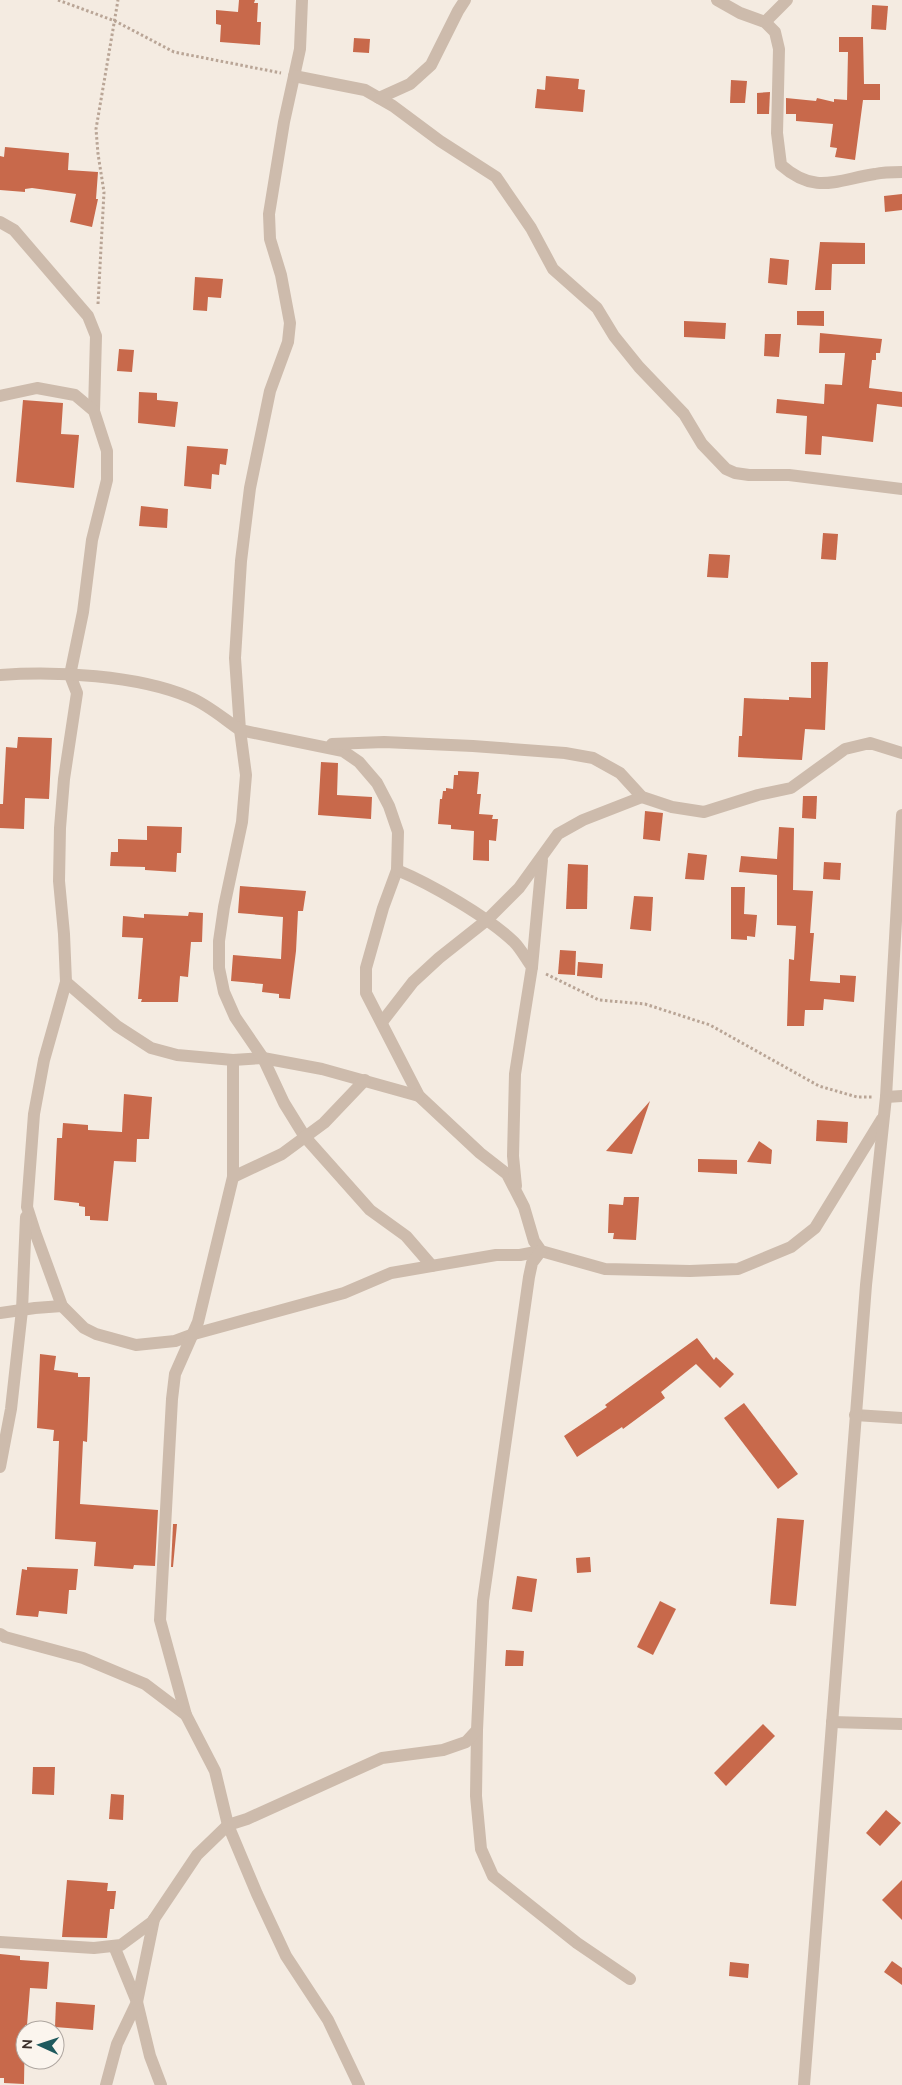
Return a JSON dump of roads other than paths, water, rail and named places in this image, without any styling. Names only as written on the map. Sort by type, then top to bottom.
[{"type":"street","points":[[302,0],[300,49],[268,214],[270,239],[281,275],[290,323],[288,342],[270,391],[250,488],[241,562],[235,658],[240,730],[246,775],[242,822],[224,907],[219,942],[219,968],[224,992],[236,1017],[263,1058],[284,1103],[306,1137],[370,1210],[406,1236],[432,1266]]},
{"type":"street","points":[[379,98],[410,84],[431,65],[465,0]]},
{"type":"street","points":[[717,0],[740,13],[765,22],[775,32],[779,49],[777,132],[781,165],[806,182],[820,185],[875,174],[902,172]]},
{"type":"street","points":[[765,22],[787,0]]},
{"type":"street","points":[[294,76],[365,90],[496,177],[532,228],[552,269],[597,308],[614,336],[684,414],[702,444],[726,469],[749,475],[799,476],[902,489]]},
{"type":"street","points":[[0,222],[14,230],[88,316],[96,336],[94,411],[107,451],[107,480],[92,540],[83,612],[73,649],[70,675],[77,693],[64,779],[60,828],[59,881],[66,982],[44,1060],[34,1114],[22,1310],[11,1409],[0,1467]]},
{"type":"street","points":[[0,396],[37,388],[53,390],[75,395],[94,411]]},
{"type":"street","points":[[0,675],[70,675],[150,684],[190,697],[240,730],[318,744],[343,751],[359,762],[377,783],[389,806],[398,832],[398,870],[383,908],[366,968],[366,993],[419,1096],[480,1153],[507,1174],[524,1207],[534,1240],[540,1252]]},
{"type":"street","points":[[318,744],[384,742],[575,755],[593,758],[620,773],[642,797],[672,807],[704,812],[758,795],[791,788],[845,749],[870,744],[902,753]]},
{"type":"street","points":[[382,1022],[413,982],[439,958],[487,920],[519,888],[542,859],[558,834],[572,825],[642,797]]},
{"type":"street","points":[[804,2085],[855,1416],[882,1119],[886,1097],[902,815]]},
{"type":"street","points":[[517,1194],[513,1156],[515,1074],[532,967],[542,859]]},
{"type":"street","points":[[398,870],[416,878],[487,920],[514,942],[532,967]]},
{"type":"street","points":[[66,982],[118,1026],[151,1048],[177,1055],[233,1060],[263,1058],[322,1069],[419,1096]]},
{"type":"street","points":[[233,1060],[232,1177],[198,1322],[175,1374],[160,1620],[186,1715],[215,1771],[228,1825],[286,1956],[328,2020],[359,2085]]},
{"type":"street","points":[[232,1177],[282,1154],[306,1137],[324,1123],[365,1080]]},
{"type":"street","points":[[886,1097],[902,1096]]},
{"type":"street","points":[[27,1207],[62,1306],[84,1328],[96,1334],[136,1344],[175,1341],[194,1334],[344,1294],[391,1273],[496,1255],[520,1255],[540,1252],[605,1269],[690,1271],[738,1268],[791,1247],[815,1228],[882,1119]]},
{"type":"street","points":[[540,1252],[532,1263],[529,1277],[483,1601],[476,1796],[481,1849],[493,1876],[569,1936],[630,1978]]},
{"type":"street","points":[[0,1313],[62,1306]]},
{"type":"street","points":[[855,1416],[902,1418]]},
{"type":"street","points":[[0,1634],[5,1638],[83,1658],[145,1684],[186,1715]]},
{"type":"street","points":[[832,1722],[902,1724]]},
{"type":"street","points":[[0,1942],[94,1948],[121,1945],[154,1919],[197,1855],[228,1825],[247,1819],[382,1758],[443,1750],[466,1742],[477,1730]]},
{"type":"street","points":[[106,2085],[117,2044],[137,2002],[154,1919]]},
{"type":"street","points":[[114,1946],[137,2002],[150,2056],[161,2085]]}]
